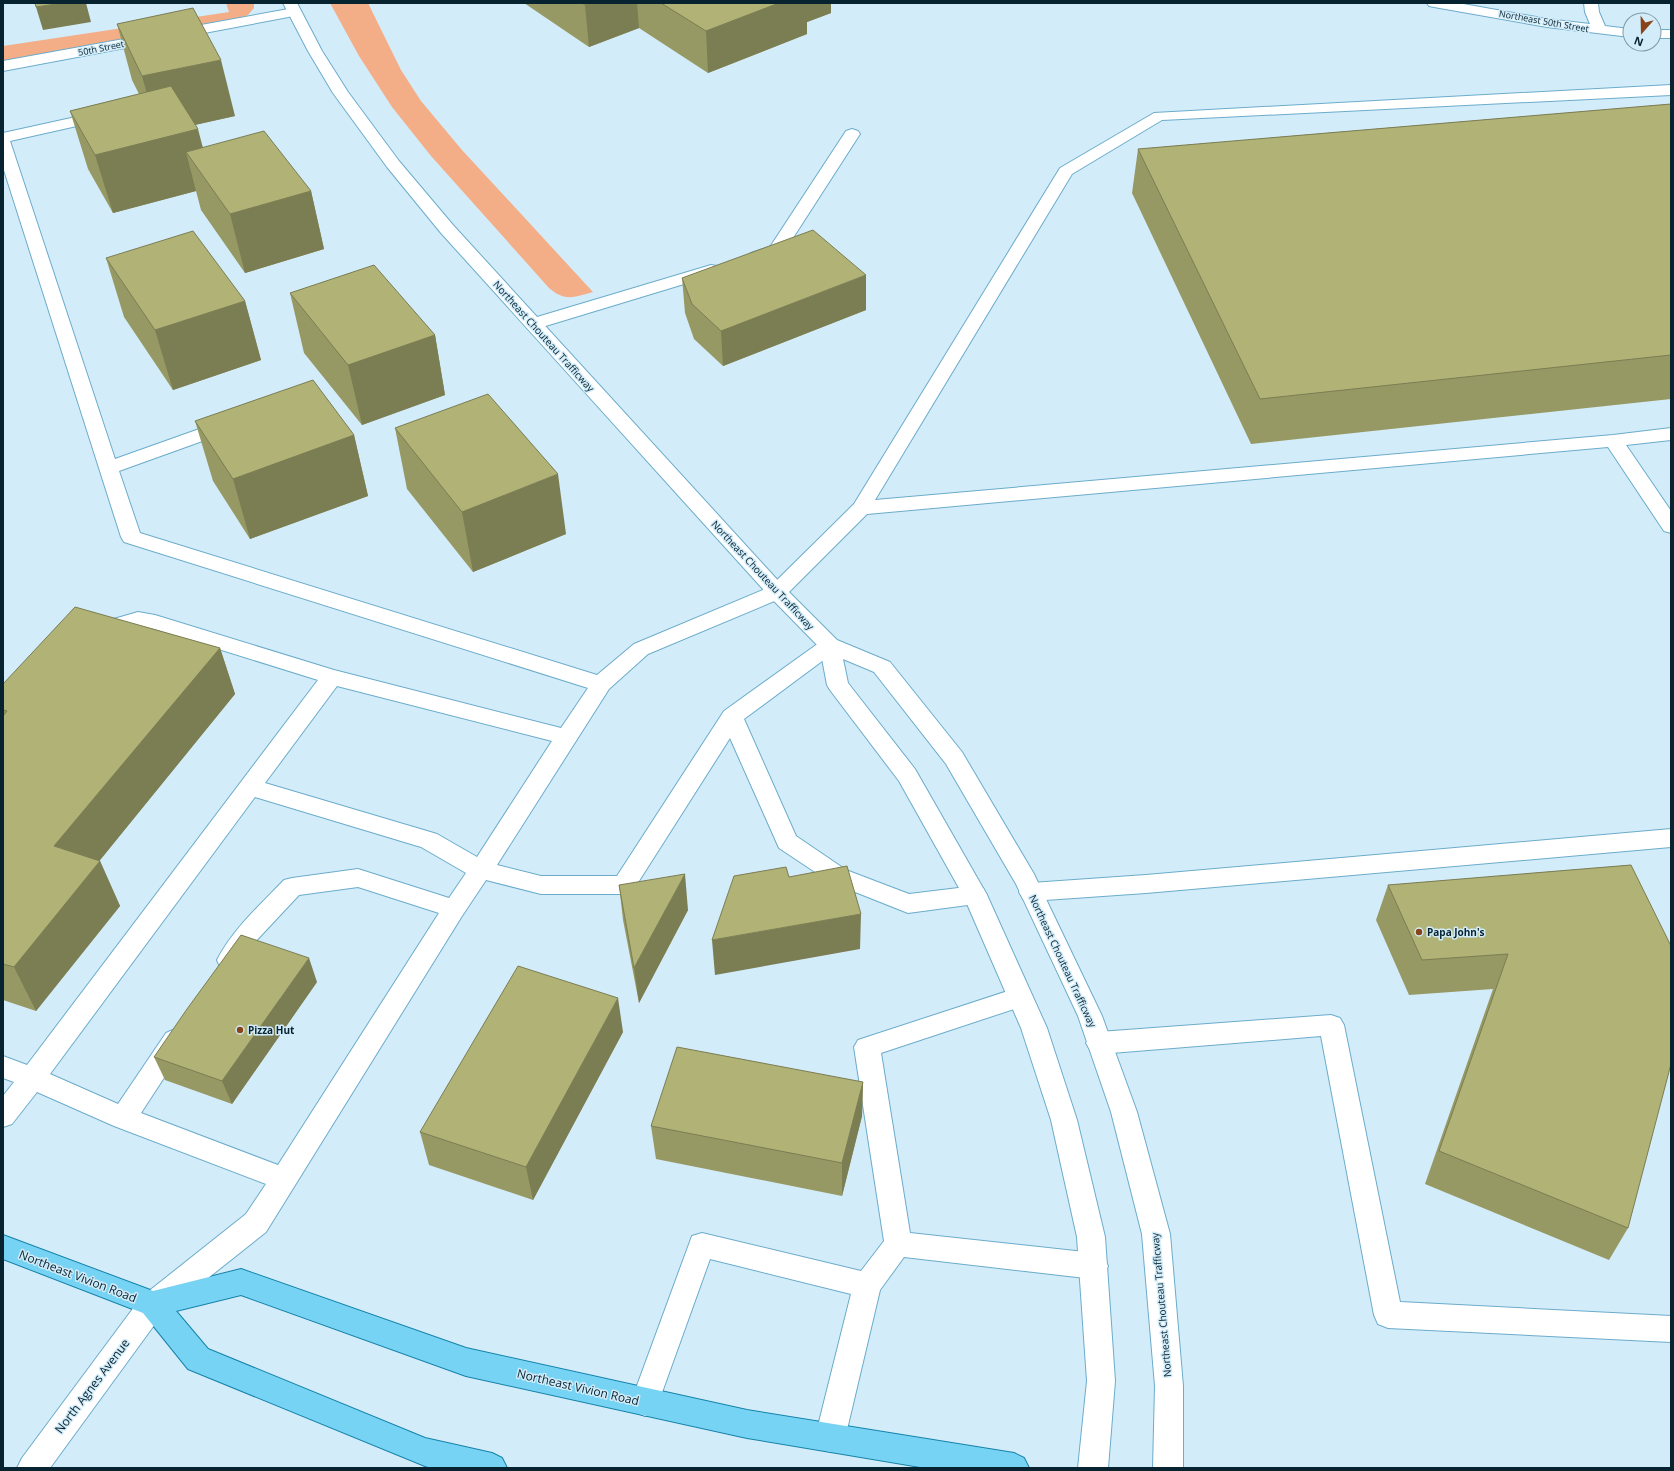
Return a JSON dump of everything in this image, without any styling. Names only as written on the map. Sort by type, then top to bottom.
[{"type":"main road","name":"Northeast 50th Street","points":[[1434,3],[1547,23],[1622,32]]},
{"type":"main road","points":[[1591,3],[1592,12],[1600,30]]},
{"type":"main road","name":"50th Street","points":[[3,66],[292,8]]},
{"type":"main road","name":"Northeast Chouteau Trafficway","points":[[292,8],[315,51],[341,93],[393,164],[447,229],[777,592],[830,645],[882,667],[954,758],[1031,892],[1090,1016],[1124,1112],[1156,1234],[1169,1386],[1168,1468]]},
{"type":"main road","points":[[777,592],[861,508],[1066,171],[1160,116],[1671,90]]},
{"type":"main road","points":[[3,138],[114,114]]},
{"type":"main road","points":[[533,324],[776,251],[852,134]]},
{"type":"main road","points":[[3,142],[131,537],[601,684]]},
{"type":"main road","points":[[109,468],[242,421]]},
{"type":"main road","points":[[861,508],[1613,441],[1671,434]]},
{"type":"main road","points":[[1613,441],[1671,526]]},
{"type":"main road","name":"North Agnes Avenue","points":[[32,1468],[153,1304],[256,1223],[454,909],[482,870],[601,684],[642,649],[777,592]]},
{"type":"main road","points":[[82,639],[87,633],[138,619],[155,622],[332,677],[567,737]]},
{"type":"main road","points":[[250,787],[429,840],[482,870],[541,885],[624,885],[732,717],[830,645],[838,685],[907,775],[974,895],[1034,1028],[1064,1120],[1091,1237],[1094,1266],[1101,1381],[1093,1468]]},
{"type":"main road","points":[[3,1116],[332,677]]},
{"type":"main road","points":[[732,717],[786,842],[838,876],[908,904],[974,895]]},
{"type":"main road","points":[[1031,892],[1146,884],[1671,838]]},
{"type":"main road","points":[[215,980],[246,935],[292,887],[358,878],[454,909]]},
{"type":"main road","points":[[830,1438],[867,1285],[898,1244],[867,1047],[1020,997]]},
{"type":"main road","points":[[123,1118],[188,1020]]},
{"type":"main road","points":[[1099,1043],[1331,1026],[1388,1315],[1671,1329]]},
{"type":"main road","points":[[3,1067],[32,1078],[123,1118],[283,1179]]},
{"type":"main road","points":[[898,1244],[1094,1266]]},
{"type":"main road","points":[[645,1402],[702,1245],[867,1285]]},
{"type":"main road","name":"Northeast Vivion Road","points":[[3,1247],[153,1304],[198,1359],[425,1452],[492,1468]]},
{"type":"main road","name":"Northeast Vivion Road","points":[[153,1304],[241,1282],[466,1362],[747,1424],[1014,1468]]},
{"type":"shaded area","points":[[226,3],[254,3],[254,8],[248,15],[239,18],[3,61],[3,46],[229,12]]},
{"type":"shaded area","points":[[330,3],[368,3],[401,70],[421,101],[462,150],[593,292],[575,297],[565,297],[549,288],[431,156],[392,107],[359,56]]},
{"type":"building","points":[[35,3],[62,3],[36,7]]},
{"type":"building","points":[[661,3],[779,3],[706,31]]},
{"type":"building","points":[[193,8],[221,60],[142,76],[117,24]]},
{"type":"building","points":[[171,86],[198,129],[95,155],[70,111]]},
{"type":"building","points":[[1671,104],[1671,355],[1260,399],[1138,149]]},
{"type":"building","points":[[264,131],[311,191],[230,214],[186,152]]},
{"type":"building","points":[[813,230],[866,275],[721,331],[692,304],[682,278]]},
{"type":"building","points":[[193,231],[245,301],[155,330],[106,258]]},
{"type":"building","points":[[374,265],[435,335],[348,365],[290,293]]},
{"type":"building","points":[[313,380],[354,435],[233,479],[195,421]]},
{"type":"building","points":[[488,394],[558,474],[462,512],[395,428]]},
{"type":"building","points":[[75,607],[220,648],[54,846],[100,861],[14,967],[3,964],[3,716],[7,711],[3,710],[3,684]]},
{"type":"building","points":[[1631,865],[1671,946],[1671,1064],[1628,1228],[1439,1151],[1508,954],[1422,960],[1388,885]]},
{"type":"building","points":[[847,866],[861,914],[712,940],[734,876],[786,867],[789,877]]},
{"type":"building","points":[[685,874],[634,968],[619,885]]},
{"type":"building","name":"Pizza Hut","points":[[241,935],[309,958],[222,1081],[154,1057],[187,1009]]},
{"type":"building","points":[[518,966],[618,998],[526,1167],[420,1132]]},
{"type":"building","points":[[677,1047],[863,1082],[842,1163],[651,1126]]},
{"type":"place","name":"Papa John's","points":[[1419,932]]},
{"type":"place","name":"Pizza Hut","points":[[240,1030]]}]
